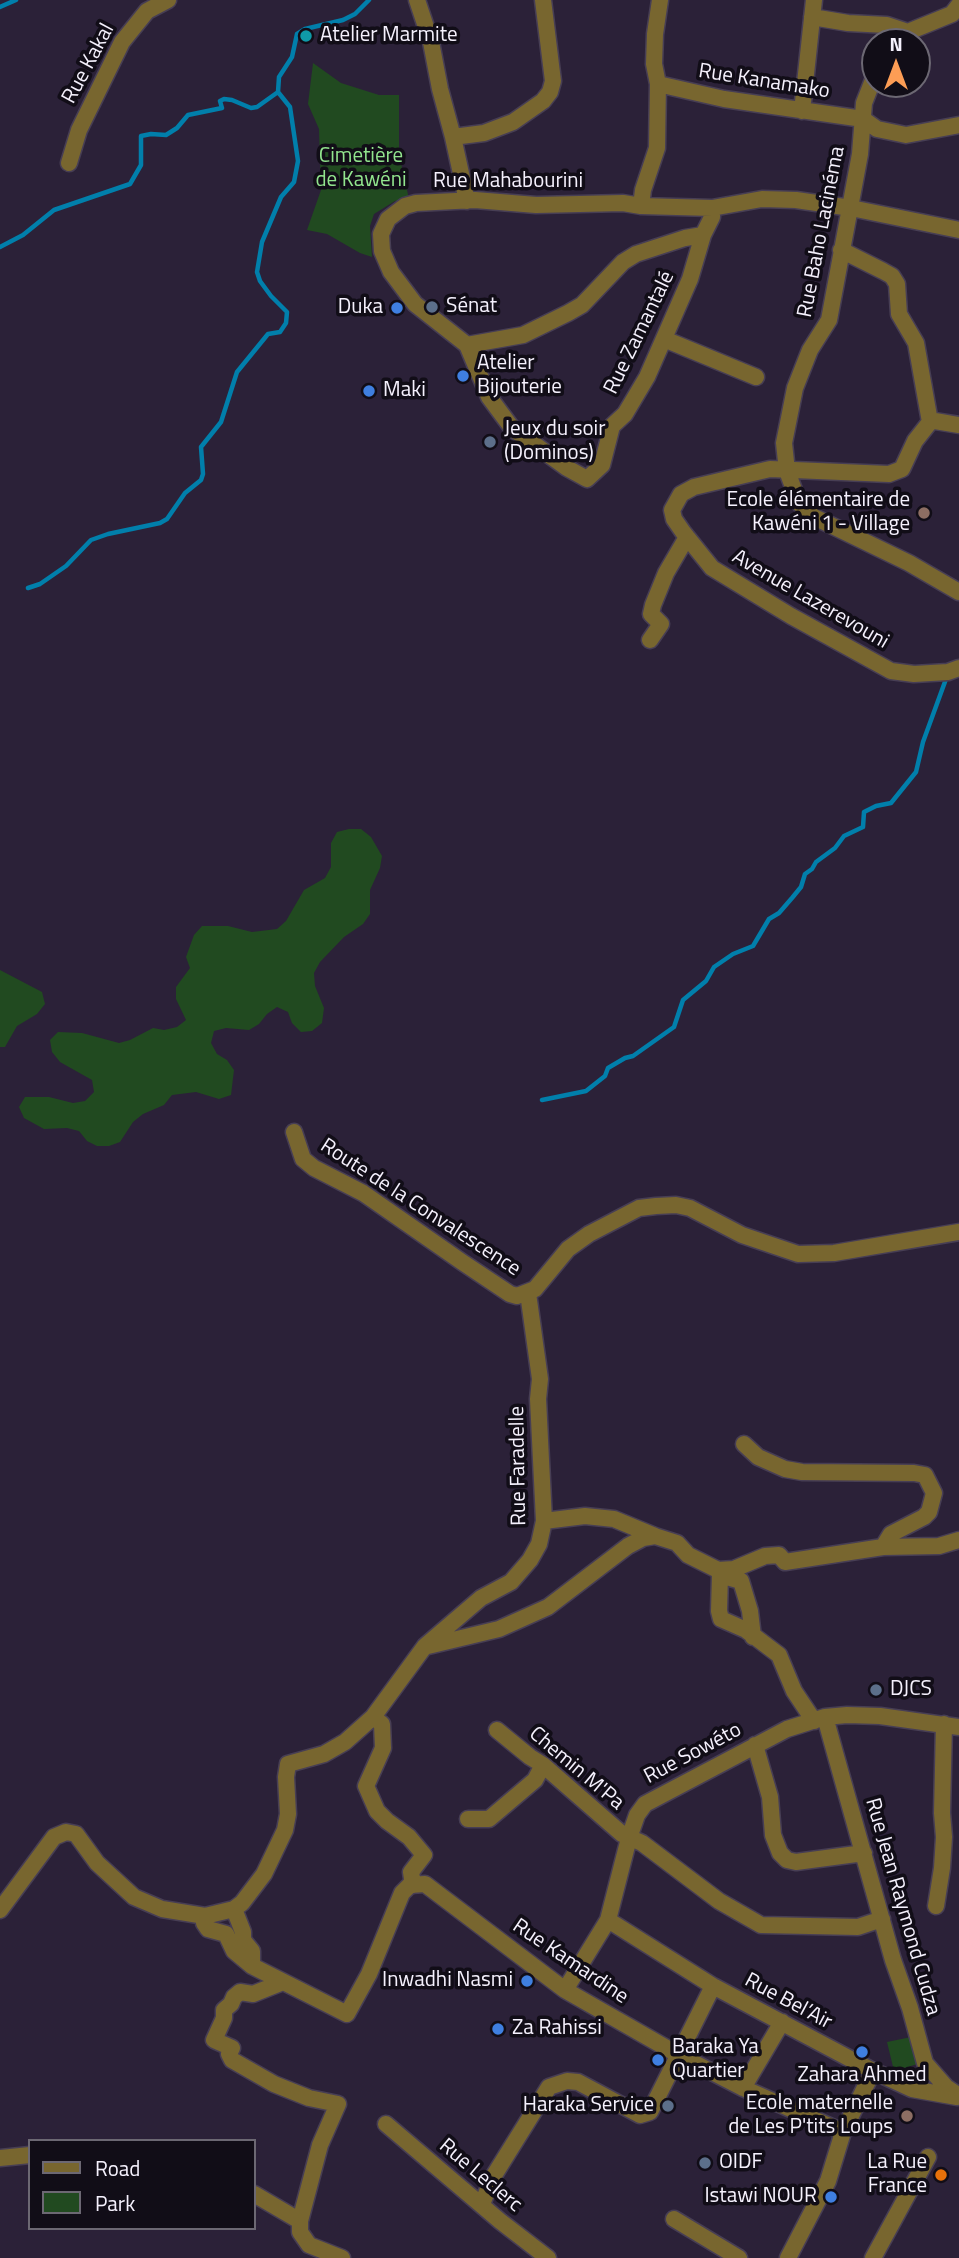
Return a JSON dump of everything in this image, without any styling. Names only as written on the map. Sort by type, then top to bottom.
[{"type":"street","name":"Rue Kakal","points":[[69,163],[79,131],[122,42],[147,11],[168,0]]},
{"type":"street","points":[[418,0],[431,42],[467,201]]},
{"type":"street","points":[[453,137],[495,131],[543,101],[550,92],[553,80],[543,0]]},
{"type":"street","points":[[641,206],[643,190],[657,148],[658,84],[653,64],[660,0]]},
{"type":"street","points":[[922,28],[952,13],[959,5]]},
{"type":"street","points":[[802,111],[813,8],[848,23],[887,25],[891,28]]},
{"type":"street","name":"Rue Kanamako","points":[[658,84],[724,99],[863,119],[877,129],[906,135],[959,125]]},
{"type":"street","name":"Rue Baho Lacinéma","points":[[866,98],[860,154],[829,320],[810,350],[795,388],[784,443],[788,471],[799,503],[814,516],[909,563],[959,592]]},
{"type":"street","name":"Rue Mahabourini","points":[[467,345],[415,304],[391,272],[382,251],[381,234],[388,219],[405,206],[416,203],[467,201],[536,205],[622,203],[712,208],[762,200],[796,200],[959,230]]},
{"type":"street","name":"Rue Zamantalé","points":[[467,345],[489,397],[512,428],[587,479],[602,466],[612,426],[625,414],[647,377],[690,279],[703,235],[712,217],[712,208]]},
{"type":"street","points":[[467,345],[523,335],[582,305],[623,262],[636,254],[703,235]]},
{"type":"street","points":[[841,250],[892,276],[897,284],[899,314],[916,343],[930,422]]},
{"type":"street","points":[[664,339],[755,377]]},
{"type":"street","points":[[788,471],[889,474],[902,470],[915,441],[930,422],[959,425]]},
{"type":"street","name":"Avenue Lazerevouni","points":[[788,471],[770,468],[694,487],[681,494],[672,510],[674,519],[712,568],[886,669],[914,674],[948,672],[959,668]]},
{"type":"street","points":[[650,640],[661,624],[651,614],[653,606],[666,573],[687,537]]},
{"type":"street","name":"Route de la Convalescence","points":[[294,1132],[303,1160],[363,1193],[510,1294],[517,1296],[528,1293],[541,1282],[568,1249],[589,1234],[639,1208],[676,1205],[690,1208],[742,1235],[798,1254],[817,1255],[863,1249],[959,1232]]},
{"type":"street","name":"Rue Faradelle","points":[[234,1909],[242,1903],[264,1874],[285,1830],[288,1814],[288,1764],[324,1754],[345,1742],[373,1717],[425,1646],[481,1598],[511,1582],[535,1553],[544,1521],[538,1399],[540,1379],[528,1293]]},
{"type":"street","points":[[744,1444],[758,1457],[785,1469],[802,1472],[925,1475],[934,1493],[929,1512],[891,1534],[883,1547]]},
{"type":"street","points":[[544,1521],[585,1516],[614,1519],[677,1543],[688,1555],[741,1581],[753,1637]]},
{"type":"street","points":[[425,1646],[499,1629],[548,1607],[628,1546],[643,1538],[655,1536]]},
{"type":"street","points":[[719,1572],[765,1556],[779,1555],[785,1562],[883,1547],[939,1546],[959,1540]]},
{"type":"street","name":"Rue Jean Raymond Cudza","points":[[719,1572],[719,1611],[722,1619],[746,1629],[779,1655],[794,1691],[819,1719],[864,1853],[925,2063],[946,2087],[959,2096]]},
{"type":"street","name":"Rue Sowéto","points":[[565,1990],[608,1920],[629,1838],[637,1815],[645,1804],[787,1728],[819,1719],[847,1715],[880,1716],[952,1726]]},
{"type":"street","points":[[205,1916],[204,1923],[208,1928],[226,1934],[233,1951],[251,1966],[347,2014],[369,1974],[402,1893],[413,1885],[411,1872],[424,1855],[410,1837],[387,1822],[377,1811],[366,1786],[383,1748],[382,1724],[373,1717]]},
{"type":"street","points":[[936,1906],[942,1868],[942,1813],[952,1726]]},
{"type":"street","name":"Chemin M'Pa","points":[[497,1730],[543,1765],[622,1835],[642,1843],[719,1901],[761,1925],[858,1927],[882,1919]]},
{"type":"street","points":[[755,1745],[770,1797],[773,1835],[780,1853],[787,1860],[796,1862],[864,1853]]},
{"type":"street","points":[[468,1819],[489,1819],[535,1780],[543,1765]]},
{"type":"street","points":[[0,1910],[54,1836],[66,1832],[76,1834],[97,1863],[134,1896],[162,1909],[205,1916],[234,1909],[243,1932],[243,1940],[252,1951],[251,1966]]},
{"type":"street","name":"Rue Kamardine","points":[[413,1885],[425,1884],[565,1990],[743,2088],[843,2132]]},
{"type":"street","name":"Rue Bel’Air","points":[[608,1920],[713,1986],[873,2071],[912,2089],[959,2096]]},
{"type":"street","points":[[283,1982],[271,1989],[253,1994],[240,1992],[233,1997],[224,2010],[224,2018],[214,2040],[232,2048],[229,2054],[232,2060],[274,2084],[309,2098],[338,2104],[320,2145],[300,2221],[302,2238],[309,2245],[342,2258]]},
{"type":"street","points":[[482,2204],[493,2177],[549,2087],[567,2081],[578,2082],[640,2115],[650,2112],[713,1986]]},
{"type":"street","points":[[743,2088],[782,2022]]},
{"type":"street","points":[[788,2258],[828,2181],[843,2132],[873,2071]]},
{"type":"street","name":"Rue Leclerc","points":[[386,2124],[548,2258]]},
{"type":"street","points":[[0,2158],[28,2155]]},
{"type":"street","points":[[873,2258],[928,2157]]},
{"type":"street","points":[[256,2195],[300,2221]]},
{"type":"street","points":[[674,2219],[739,2258]]},
{"type":"green space","name":"Cimetière de Kawéni","points":[[313,63],[341,83],[379,95],[399,95],[399,154],[409,199],[395,201],[374,214],[370,226],[372,257],[327,234],[307,230],[321,190],[319,129],[308,104]]},
{"type":"green space","points":[[361,829],[371,837],[382,856],[380,868],[370,890],[370,914],[363,924],[344,937],[320,962],[314,973],[315,986],[324,1008],[322,1023],[312,1031],[301,1032],[292,1023],[288,1012],[277,1007],[249,1030],[226,1028],[214,1031],[211,1043],[217,1054],[227,1060],[234,1070],[231,1095],[219,1099],[196,1092],[172,1095],[164,1105],[143,1114],[133,1122],[120,1142],[109,1146],[97,1146],[87,1141],[79,1131],[67,1128],[44,1129],[24,1118],[19,1107],[25,1097],[49,1097],[73,1103],[85,1101],[94,1092],[92,1080],[60,1062],[52,1052],[50,1040],[58,1032],[82,1033],[119,1043],[153,1028],[164,1030],[177,1027],[186,1020],[176,999],[176,987],[190,968],[186,957],[194,935],[202,926],[228,926],[252,932],[277,929],[286,921],[304,890],[325,878],[331,867],[331,843],[337,832]]},
{"type":"green space","points":[[0,970],[42,992],[45,1004],[37,1014],[17,1026],[5,1047],[0,1047]]},
{"type":"green space","points":[[916,2036],[921,2063],[894,2071],[887,2042]]},
{"type":"waterway","points":[[0,7],[16,0]]},
{"type":"waterway","points":[[28,588],[40,584],[66,566],[91,540],[167,519],[185,493],[201,480],[201,447],[221,422],[237,372],[268,334],[280,332],[286,323],[287,312],[271,296],[257,272],[262,242],[281,197],[294,182],[298,161],[290,107],[278,92],[279,77],[292,57],[297,34],[305,29],[343,20],[355,14],[369,0]]},
{"type":"waterway","points":[[0,247],[23,235],[54,210],[130,184],[141,165],[141,136],[166,135],[177,128],[188,115],[222,108],[220,101],[224,99],[251,108],[257,107],[278,92]]},
{"type":"waterway","points":[[542,1100],[586,1091],[605,1076],[608,1068],[633,1056],[674,1027],[683,1000],[706,981],[714,967],[733,954],[753,946],[769,919],[779,913],[792,898],[801,887],[805,874],[816,862],[835,848],[844,836],[863,827],[864,812],[891,803],[916,772],[923,742],[946,679]]},
{"type":"place","name":"Atelier Marmite","points":[[306,36]]},
{"type":"place","name":"Sénat","points":[[432,307]]},
{"type":"place","name":"Duka","points":[[397,308]]},
{"type":"place","name":"Atelier Bijouterie","points":[[463,376]]},
{"type":"place","name":"Maki","points":[[369,391]]},
{"type":"place","name":"Jeux du soir (Dominos)","points":[[490,442]]},
{"type":"place","name":"Ecole élémentaire de Kawéni 1 - Village","points":[[924,513]]},
{"type":"place","name":"DJCS","points":[[876,1690]]},
{"type":"place","name":"Inwadhi Nasmi","points":[[527,1981]]},
{"type":"place","name":"Za Rahissi","points":[[498,2029]]},
{"type":"place","name":"Zahara Ahmed","points":[[862,2052]]},
{"type":"place","name":"Baraka Ya Quartier","points":[[658,2060]]},
{"type":"place","name":"Haraka Service","points":[[668,2106]]},
{"type":"place","name":"Ecole maternelle de Les P'tits Loups","points":[[907,2116]]},
{"type":"place","name":"OIDF","points":[[705,2163]]},
{"type":"place","name":"La Rue France","points":[[941,2175]]},
{"type":"place","name":"Istawi NOUR","points":[[831,2197]]}]
